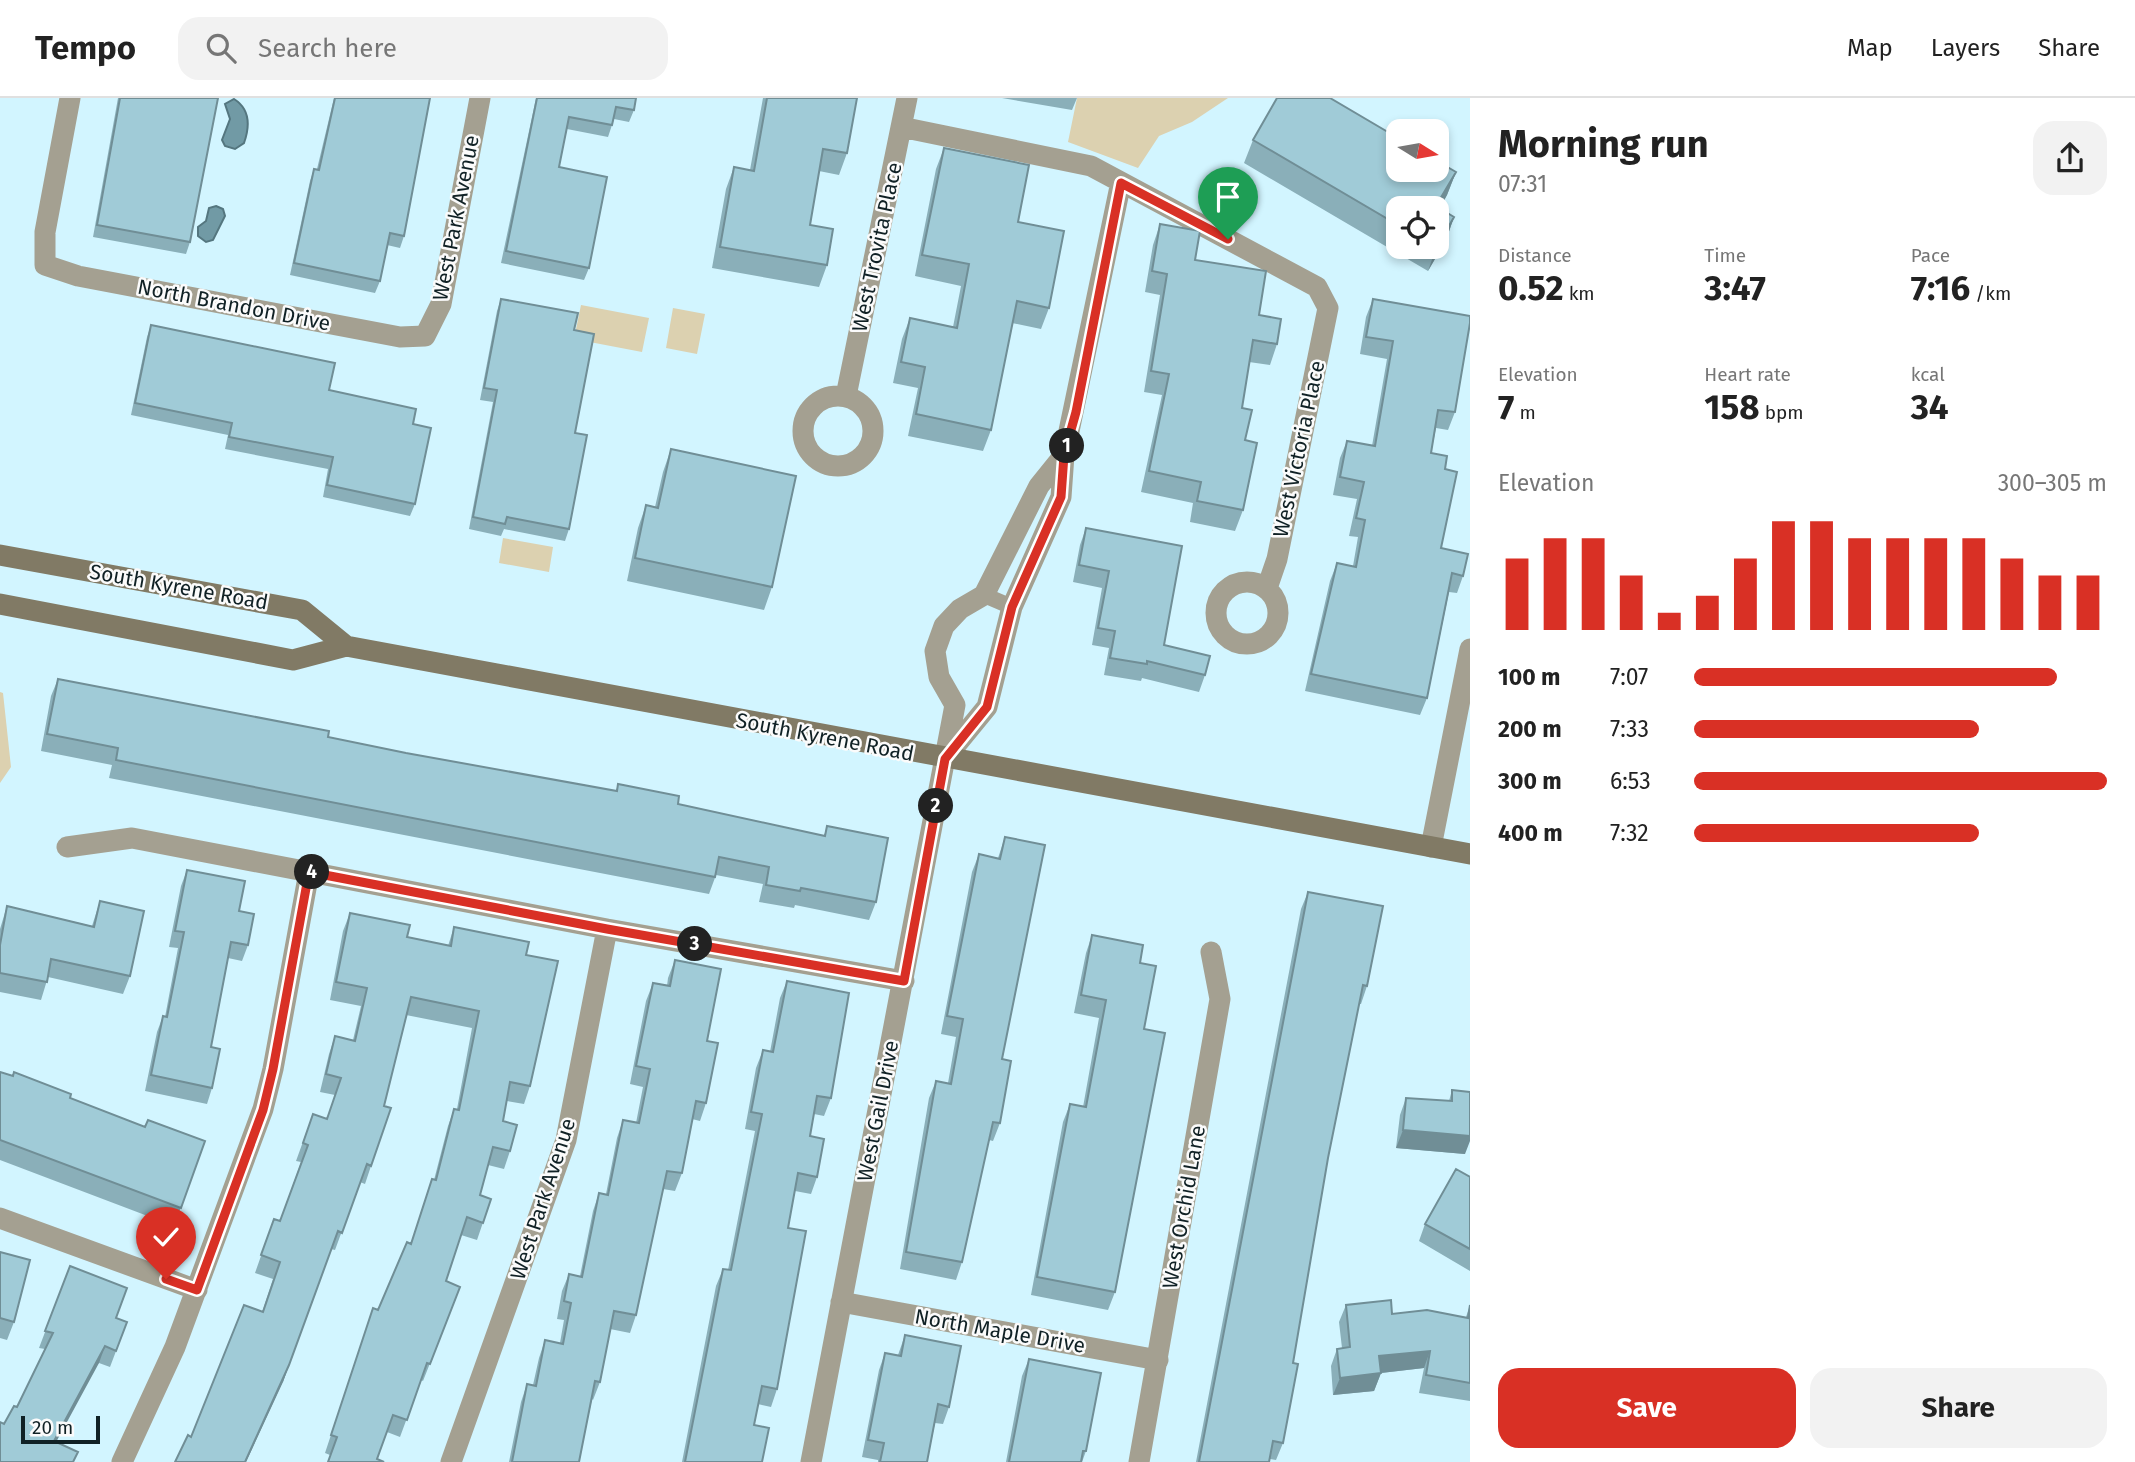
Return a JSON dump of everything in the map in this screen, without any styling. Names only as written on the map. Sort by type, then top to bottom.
[{"type":"main road","name":"South Kyrene Road","points":[[0,555],[302,610],[346,646]]},
{"type":"main road","name":"South Kyrene Road","points":[[0,604],[293,660],[346,646],[945,759],[1470,854]]},
{"type":"street","name":"North Brandon Drive","points":[[70,98],[45,232],[46,265],[79,276],[400,337],[425,336]]},
{"type":"street","name":"West Park Avenue","points":[[425,336],[441,304],[480,98]]},
{"type":"street","name":"West Trovita Place","points":[[846,397],[907,98]]},
{"type":"street","points":[[901,127],[1060,158],[1091,166],[1121,183]]},
{"type":"street","name":"West Victoria Place","points":[[1121,183],[1317,287],[1328,309],[1277,559],[1267,588]]},
{"type":"street","name":"West Gail Drive","points":[[945,759],[987,707],[1012,607],[1061,497],[1064,455],[1076,412],[1121,183]]},
{"type":"street","name":"West Gail Drive","points":[[811,1462],[955,705],[939,677],[935,651],[944,626],[960,609],[984,595],[1038,486],[1064,455]]},
{"type":"street","points":[[1432,847],[1470,649]]},
{"type":"street","points":[[67,847],[132,838],[607,929],[904,981]]},
{"type":"street","points":[[122,1462],[158,1389],[263,1110],[309,872]]},
{"type":"street","name":"West Park Avenue","points":[[451,1462],[566,1140],[607,929]]},
{"type":"street","name":"West Orchid Lane","points":[[1139,1462],[1220,999],[1211,952]]},
{"type":"street","points":[[0,1218],[197,1290]]},
{"type":"street","name":"North Maple Drive","points":[[841,1302],[1158,1360]]},
{"type":"lane","points":[[984,595],[1012,607]]},
{"type":"shaded area","points":[[1077,98],[1228,98],[1192,122],[1159,136],[1138,168],[1068,142]]},
{"type":"shaded area","points":[[581,305],[649,318],[642,352],[574,339]]},
{"type":"shaded area","points":[[673,308],[705,314],[697,354],[666,348]]},
{"type":"shaded area","points":[[503,538],[553,547],[549,572],[499,563]]},
{"type":"shaded area","points":[[0,692],[3,693],[11,767],[0,783]]},
{"type":"water","points":[[234,99],[246,113],[248,124],[244,143],[235,149],[225,146],[222,140],[230,119],[225,104]]},
{"type":"water","points":[[216,206],[223,209],[225,216],[213,240],[206,242],[198,236],[198,227],[206,221],[209,208]]},
{"type":"building","points":[[120,98],[218,98],[190,242],[97,225]]},
{"type":"building","points":[[335,98],[430,98],[404,236],[390,233],[380,281],[294,263],[314,169],[319,170]]},
{"type":"building","points":[[537,98],[636,98],[634,110],[616,107],[612,125],[569,117],[559,167],[607,177],[589,268],[506,251]]},
{"type":"building","points":[[767,98],[857,98],[847,153],[823,149],[810,225],[833,229],[827,265],[720,247],[734,167],[754,171]]},
{"type":"building","points":[[1277,98],[1330,98],[1386,131],[1386,182],[1449,182],[1449,168],[1456,172],[1442,196],[1386,196],[1386,218],[1253,140]]},
{"type":"building","points":[[944,148],[1029,165],[1018,222],[1064,231],[1049,308],[1017,301],[991,430],[916,414],[925,367],[901,362],[910,318],[957,328],[969,264],[922,255]]},
{"type":"building","points":[[1160,224],[1200,231],[1195,260],[1266,271],[1259,315],[1281,319],[1277,344],[1253,340],[1242,408],[1252,410],[1245,440],[1257,443],[1243,510],[1197,501],[1201,482],[1149,471],[1169,374],[1151,371],[1167,274],[1152,271]]},
{"type":"building","points":[[501,299],[578,313],[574,330],[594,334],[575,433],[587,435],[569,529],[507,517],[505,524],[473,517],[497,390],[484,388]]},
{"type":"building","points":[[1373,299],[1470,316],[1455,412],[1438,410],[1431,453],[1447,456],[1445,469],[1457,472],[1441,548],[1468,554],[1463,576],[1452,573],[1427,698],[1311,674],[1337,563],[1356,567],[1365,520],[1356,518],[1364,482],[1340,477],[1347,441],[1375,446],[1393,341],[1366,337]]},
{"type":"building","points":[[151,325],[335,363],[329,390],[416,409],[413,424],[431,428],[415,504],[327,485],[333,457],[229,437],[232,423],[135,403]]},
{"type":"building","points":[[671,449],[796,476],[772,587],[635,558],[646,505],[658,508]]},
{"type":"building","points":[[1086,528],[1182,546],[1164,645],[1210,656],[1205,675],[1147,661],[1147,664],[1110,658],[1115,631],[1098,628],[1109,571],[1079,565]]},
{"type":"building","points":[[58,679],[329,731],[328,737],[406,753],[617,791],[618,784],[679,796],[678,804],[825,836],[827,826],[888,838],[876,902],[801,888],[800,891],[766,885],[769,867],[719,857],[715,877],[116,760],[118,748],[47,734]]},
{"type":"building","points":[[1005,837],[1045,845],[1002,1059],[1011,1061],[1000,1123],[993,1122],[962,1262],[906,1252],[936,1081],[951,1084],[963,1019],[947,1016],[979,854],[1000,859]]},
{"type":"building","points":[[187,870],[245,881],[239,911],[254,914],[248,945],[231,942],[211,1047],[220,1049],[212,1088],[151,1075],[163,1016],[167,1017],[184,932],[175,931]]},
{"type":"building","points":[[1308,892],[1383,906],[1367,986],[1363,985],[1328,1158],[1293,1363],[1298,1364],[1283,1443],[1273,1441],[1269,1462],[1199,1462]]},
{"type":"building","points":[[100,901],[144,911],[130,976],[51,959],[47,982],[0,973],[0,945],[7,906],[94,927]]},
{"type":"building","points":[[350,913],[410,925],[407,937],[451,946],[454,927],[529,942],[526,955],[558,961],[530,1086],[510,1082],[503,1121],[517,1125],[510,1151],[493,1147],[480,1195],[491,1199],[483,1223],[467,1217],[446,1281],[460,1287],[430,1364],[427,1363],[407,1420],[393,1415],[377,1459],[384,1462],[328,1462],[337,1437],[331,1435],[373,1308],[378,1310],[407,1242],[411,1244],[432,1179],[436,1180],[454,1109],[459,1110],[479,1011],[411,997],[384,1106],[391,1108],[371,1166],[367,1164],[342,1233],[338,1231],[289,1365],[245,1462],[175,1462],[188,1435],[191,1437],[244,1305],[263,1312],[280,1262],[261,1255],[274,1219],[280,1221],[308,1145],[303,1143],[313,1114],[327,1119],[341,1078],[326,1074],[335,1036],[355,1041],[367,988],[336,982]]},
{"type":"building","points":[[1092,935],[1143,945],[1140,963],[1156,966],[1144,1029],[1165,1033],[1115,1292],[1037,1277],[1070,1104],[1086,1107],[1106,1000],[1081,995]]},
{"type":"building","points":[[675,960],[721,969],[707,1041],[718,1043],[706,1103],[696,1101],[682,1173],[667,1171],[636,1315],[614,1311],[600,1382],[595,1381],[579,1462],[512,1462],[527,1384],[536,1386],[545,1340],[563,1344],[571,1303],[564,1301],[569,1274],[582,1277],[599,1193],[608,1195],[623,1120],[639,1123],[650,1069],[636,1066],[653,983],[670,986]]},
{"type":"building","points":[[787,981],[849,993],[831,1098],[817,1096],[810,1136],[824,1139],[817,1177],[798,1173],[788,1228],[806,1231],[777,1389],[762,1386],[754,1425],[769,1428],[762,1462],[685,1462],[723,1269],[731,1270],[762,1114],[751,1112],[763,1050],[773,1052]]},
{"type":"building","points":[[0,1072],[13,1076],[14,1072],[71,1094],[70,1098],[145,1127],[148,1120],[205,1141],[181,1208],[0,1140]]},
{"type":"building","points":[[1452,1090],[1470,1092],[1470,1136],[1403,1130],[1406,1098],[1452,1101]]},
{"type":"building","points":[[1456,1169],[1470,1177],[1470,1249],[1425,1224]]},
{"type":"building","points":[[0,1252],[30,1260],[14,1322],[0,1318]]},
{"type":"building","points":[[70,1266],[127,1288],[116,1318],[127,1322],[116,1351],[105,1346],[54,1441],[78,1452],[73,1462],[0,1462],[0,1422],[4,1424],[14,1406],[17,1407],[53,1333],[45,1331]]},
{"type":"building","points":[[1391,1300],[1392,1314],[1427,1310],[1468,1318],[1470,1305],[1470,1383],[1426,1375],[1430,1351],[1379,1356],[1381,1373],[1340,1378],[1337,1349],[1350,1347],[1346,1305]]},
{"type":"building","points":[[905,1335],[961,1346],[949,1407],[938,1404],[927,1462],[880,1462],[884,1443],[868,1440],[885,1353],[901,1356]]},
{"type":"building","points":[[1029,1359],[1101,1373],[1086,1451],[1083,1451],[1081,1462],[1009,1462]]},
{"type":"route","points":[[166,1279],[197,1290],[263,1110],[309,872],[607,929],[904,981],[945,759],[987,707],[1000,646],[1012,607],[1061,497],[1064,455],[1076,412],[1121,183],[1228,239]]}]
